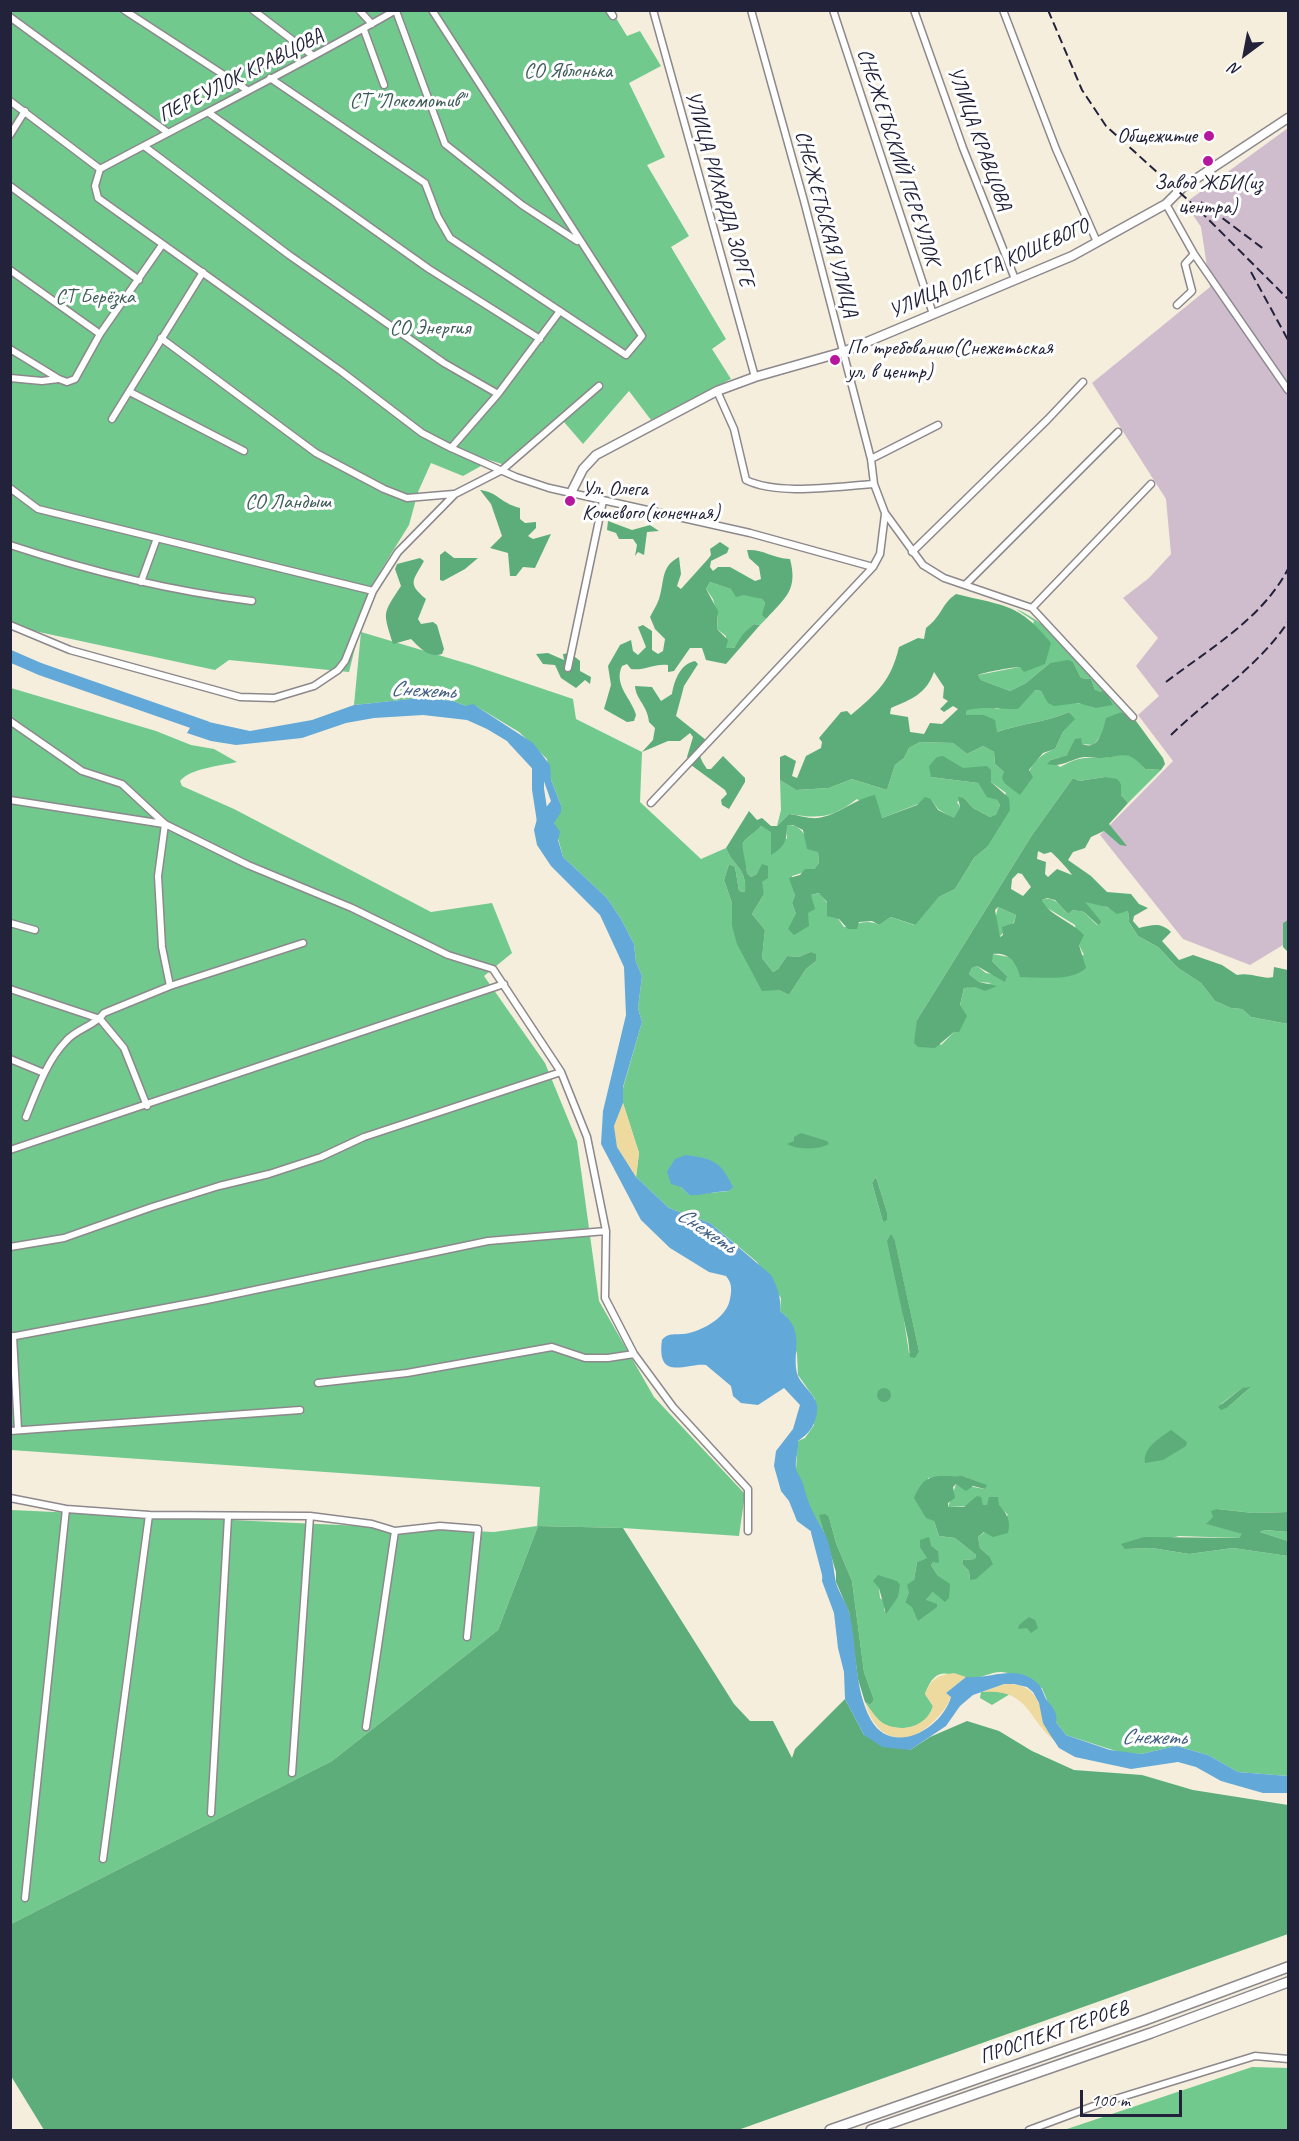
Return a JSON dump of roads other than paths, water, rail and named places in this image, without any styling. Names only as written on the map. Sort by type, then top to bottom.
[{"type":"main road","name":"ПРОСПЕКТ ГЕРОЕВ","points":[[830,2130],[1145,2020],[1288,1967]]},
{"type":"main road","name":"ПРОСПЕКТ ГЕРОЕВ","points":[[871,2130],[1151,2033],[1288,1982]]},
{"type":"street","points":[[124,10],[247,90]]},
{"type":"street","points":[[253,10],[312,56]]},
{"type":"street","points":[[359,10],[372,24]]},
{"type":"street","points":[[270,78],[425,183],[438,217],[450,238],[626,356],[642,336],[432,10]]},
{"type":"street","name":"УЛИЦА РИХАРДА ЗОРГЕ","points":[[652,10],[755,377]]},
{"type":"street","name":"СНЕЖЕТЬСКАЯ УЛИЦА","points":[[751,10],[804,201],[871,459],[874,484],[885,513],[923,565],[944,579],[1032,608],[1133,717]]},
{"type":"street","name":"СНЕЖЕТЬСКИЙ ПЕРЕУЛОК","points":[[833,10],[933,314]]},
{"type":"street","name":"УЛИЦА КРАВЦОВА","points":[[914,10],[963,148],[1015,279]]},
{"type":"street","points":[[1003,10],[1056,149],[1097,242]]},
{"type":"street","points":[[396,11],[445,144],[522,205],[580,242]]},
{"type":"street","name":"ПЕРЕУЛОК КРАВЦОВА","points":[[100,169],[167,132],[209,113],[247,90],[396,11]]},
{"type":"street","points":[[10,17],[167,132]]},
{"type":"street","points":[[364,30],[384,86]]},
{"type":"street","points":[[10,101],[100,169],[95,186],[98,198],[422,433],[502,470],[571,493],[750,533],[873,567]]},
{"type":"street","points":[[10,135],[25,111]]},
{"type":"street","points":[[209,113],[429,269],[540,339]]},
{"type":"street","name":"УЛИЦА ОЛЕГА КОШЕВОГО","points":[[571,493],[583,469],[596,455],[717,391],[755,377],[843,352],[1045,268],[1166,204],[1182,188],[1288,118]]},
{"type":"street","points":[[144,146],[289,255],[444,363],[498,394]]},
{"type":"street","points":[[10,186],[139,280]]},
{"type":"street","points":[[1166,204],[1194,254],[1288,390]]},
{"type":"street","points":[[10,349],[59,379],[67,382],[75,379],[100,334],[162,245]]},
{"type":"street","points":[[1178,305],[1192,291],[1185,264],[1194,254]]},
{"type":"street","points":[[10,270],[100,334]]},
{"type":"street","points":[[112,419],[203,272]]},
{"type":"street","points":[[451,448],[498,394],[560,311]]},
{"type":"street","points":[[161,338],[316,453],[384,489],[407,498],[455,494]]},
{"type":"street","points":[[10,378],[42,381],[59,379]]},
{"type":"street","points":[[912,552],[1083,382]]},
{"type":"street","points":[[10,626],[81,654],[240,697],[274,698],[314,686],[338,670],[345,661],[373,591],[398,552],[455,494],[502,470],[599,386]]},
{"type":"street","points":[[717,391],[734,429],[746,480],[756,485],[806,488],[874,484]]},
{"type":"street","points":[[130,392],[244,451]]},
{"type":"street","points":[[871,459],[938,425]]},
{"type":"street","points":[[965,585],[1118,432]]},
{"type":"street","points":[[1032,608],[1151,484]]},
{"type":"street","points":[[10,488],[38,510],[373,591]]},
{"type":"street","points":[[568,668],[603,501]]},
{"type":"street","points":[[651,803],[873,567],[879,554],[885,513]]},
{"type":"street","points":[[141,582],[157,538]]},
{"type":"street","points":[[10,545],[60,561],[141,582],[252,601]]},
{"type":"street","points":[[10,721],[82,771],[122,784],[165,824],[248,865],[352,908],[448,955],[494,969],[561,1072],[587,1137],[606,1231],[605,1298],[634,1354],[673,1407],[748,1489],[748,1531]]},
{"type":"street","points":[[10,800],[165,824]]},
{"type":"street","points":[[165,824],[158,876],[162,947],[170,986]]},
{"type":"street","points":[[10,923],[35,930]]},
{"type":"street","points":[[26,1117],[44,1073],[67,1039],[100,1019],[104,1012],[170,986],[303,943]]},
{"type":"street","points":[[10,1150],[147,1106],[504,984]]},
{"type":"street","points":[[10,989],[100,1019],[124,1048],[147,1106]]},
{"type":"street","points":[[10,1059],[44,1073]]},
{"type":"street","points":[[10,1247],[64,1239],[152,1207],[269,1174],[321,1157],[364,1137],[561,1072]]},
{"type":"street","points":[[300,1410],[14,1430],[12,1336],[207,1300],[488,1241],[606,1231]]},
{"type":"street","points":[[318,1383],[407,1373],[552,1347],[585,1358],[608,1358],[634,1354]]},
{"type":"street","points":[[10,1498],[66,1509],[149,1515],[310,1516],[372,1524],[395,1531],[440,1526],[478,1529],[467,1637]]},
{"type":"street","points":[[25,1899],[66,1509]]},
{"type":"street","points":[[103,1860],[149,1515]]},
{"type":"street","points":[[292,1773],[310,1516]]},
{"type":"street","points":[[211,1813],[228,1517]]},
{"type":"street","points":[[366,1727],[395,1531]]},
{"type":"street","points":[[1029,2130],[1099,2104],[1255,2056],[1288,2059]]},
{"type":"water","points":[[420,698],[453,701],[466,706],[473,704],[533,743],[550,765],[551,780],[561,805],[561,812],[554,823],[560,832],[558,840],[563,857],[607,898],[634,944],[636,962],[642,976],[638,1008],[642,1022],[623,1087],[623,1103],[614,1126],[617,1147],[636,1177],[669,1208],[710,1223],[771,1275],[776,1284],[780,1311],[794,1327],[796,1335],[798,1376],[814,1397],[817,1407],[813,1426],[798,1441],[796,1468],[810,1505],[825,1534],[836,1583],[849,1612],[861,1694],[871,1720],[880,1731],[891,1737],[915,1734],[938,1719],[946,1709],[951,1697],[946,1693],[966,1677],[1020,1674],[1029,1677],[1040,1686],[1055,1712],[1056,1722],[1066,1735],[1110,1750],[1141,1754],[1176,1746],[1208,1755],[1238,1772],[1288,1776],[1288,1793],[1263,1793],[1221,1781],[1196,1767],[1178,1762],[1131,1769],[1075,1757],[1059,1748],[1049,1733],[1043,1723],[1039,1703],[1033,1692],[1027,1687],[1014,1684],[1004,1684],[973,1695],[960,1706],[946,1726],[910,1750],[882,1747],[864,1735],[845,1699],[844,1672],[838,1648],[834,1613],[822,1581],[824,1552],[812,1532],[797,1521],[789,1501],[781,1491],[774,1466],[776,1451],[793,1429],[800,1405],[784,1388],[758,1405],[741,1403],[733,1396],[731,1386],[706,1365],[675,1368],[664,1362],[661,1353],[662,1340],[671,1335],[695,1331],[720,1317],[728,1305],[731,1293],[730,1284],[726,1276],[709,1272],[670,1248],[641,1220],[601,1144],[603,1111],[626,1015],[624,967],[600,915],[551,866],[537,845],[534,830],[537,819],[551,801],[541,773],[527,753],[487,729],[467,720],[423,715],[374,718],[346,723],[302,738],[236,745],[211,741],[187,733],[195,719],[250,731],[312,720],[354,705]]},
{"type":"water","points":[[686,1155],[715,1163],[733,1187],[729,1191],[689,1195],[681,1187],[671,1184],[667,1172],[675,1159]]},
{"type":"waterway","name":"Снежеть","points":[[10,656],[40,669],[206,727]]},
{"type":"waterway","name":"Снежеть","points":[[513,739],[538,766],[538,789],[544,828]]},
{"type":"waterway","name":"Снежеть","points":[[817,1532],[828,1574]]},
{"type":"railway","points":[[1048,10],[1082,90],[1106,126],[1199,210],[1288,299]]},
{"type":"railway","points":[[1201,202],[1265,250]]},
{"type":"railway","points":[[1251,272],[1288,340]]},
{"type":"railway","points":[[1166,682],[1217,645],[1249,618],[1277,587],[1288,569]]},
{"type":"railway","points":[[1171,735],[1248,668],[1276,639],[1288,622]]},
{"type":"place","name":"Общежитие","points":[[1209,136]]},
{"type":"place","name":"Завод ЖБИ(из центра)","points":[[1208,161]]},
{"type":"place","name":"По требованию(Снежетьская ул, в центр)","points":[[835,360]]},
{"type":"place","name":"Ул. Олега Кошевого(конечная)","points":[[570,501]]},
{"type":"park label","name":"СО Яблонька","points":[[568,71]]},
{"type":"park label","name":"СТ \"Локомотив\"","points":[[407,101]]},
{"type":"park label","name":"СТ Берёзка","points":[[95,297]]},
{"type":"park label","name":"СО Энергия","points":[[430,328]]},
{"type":"park label","name":"СО Ландыш","points":[[288,502]]}]
